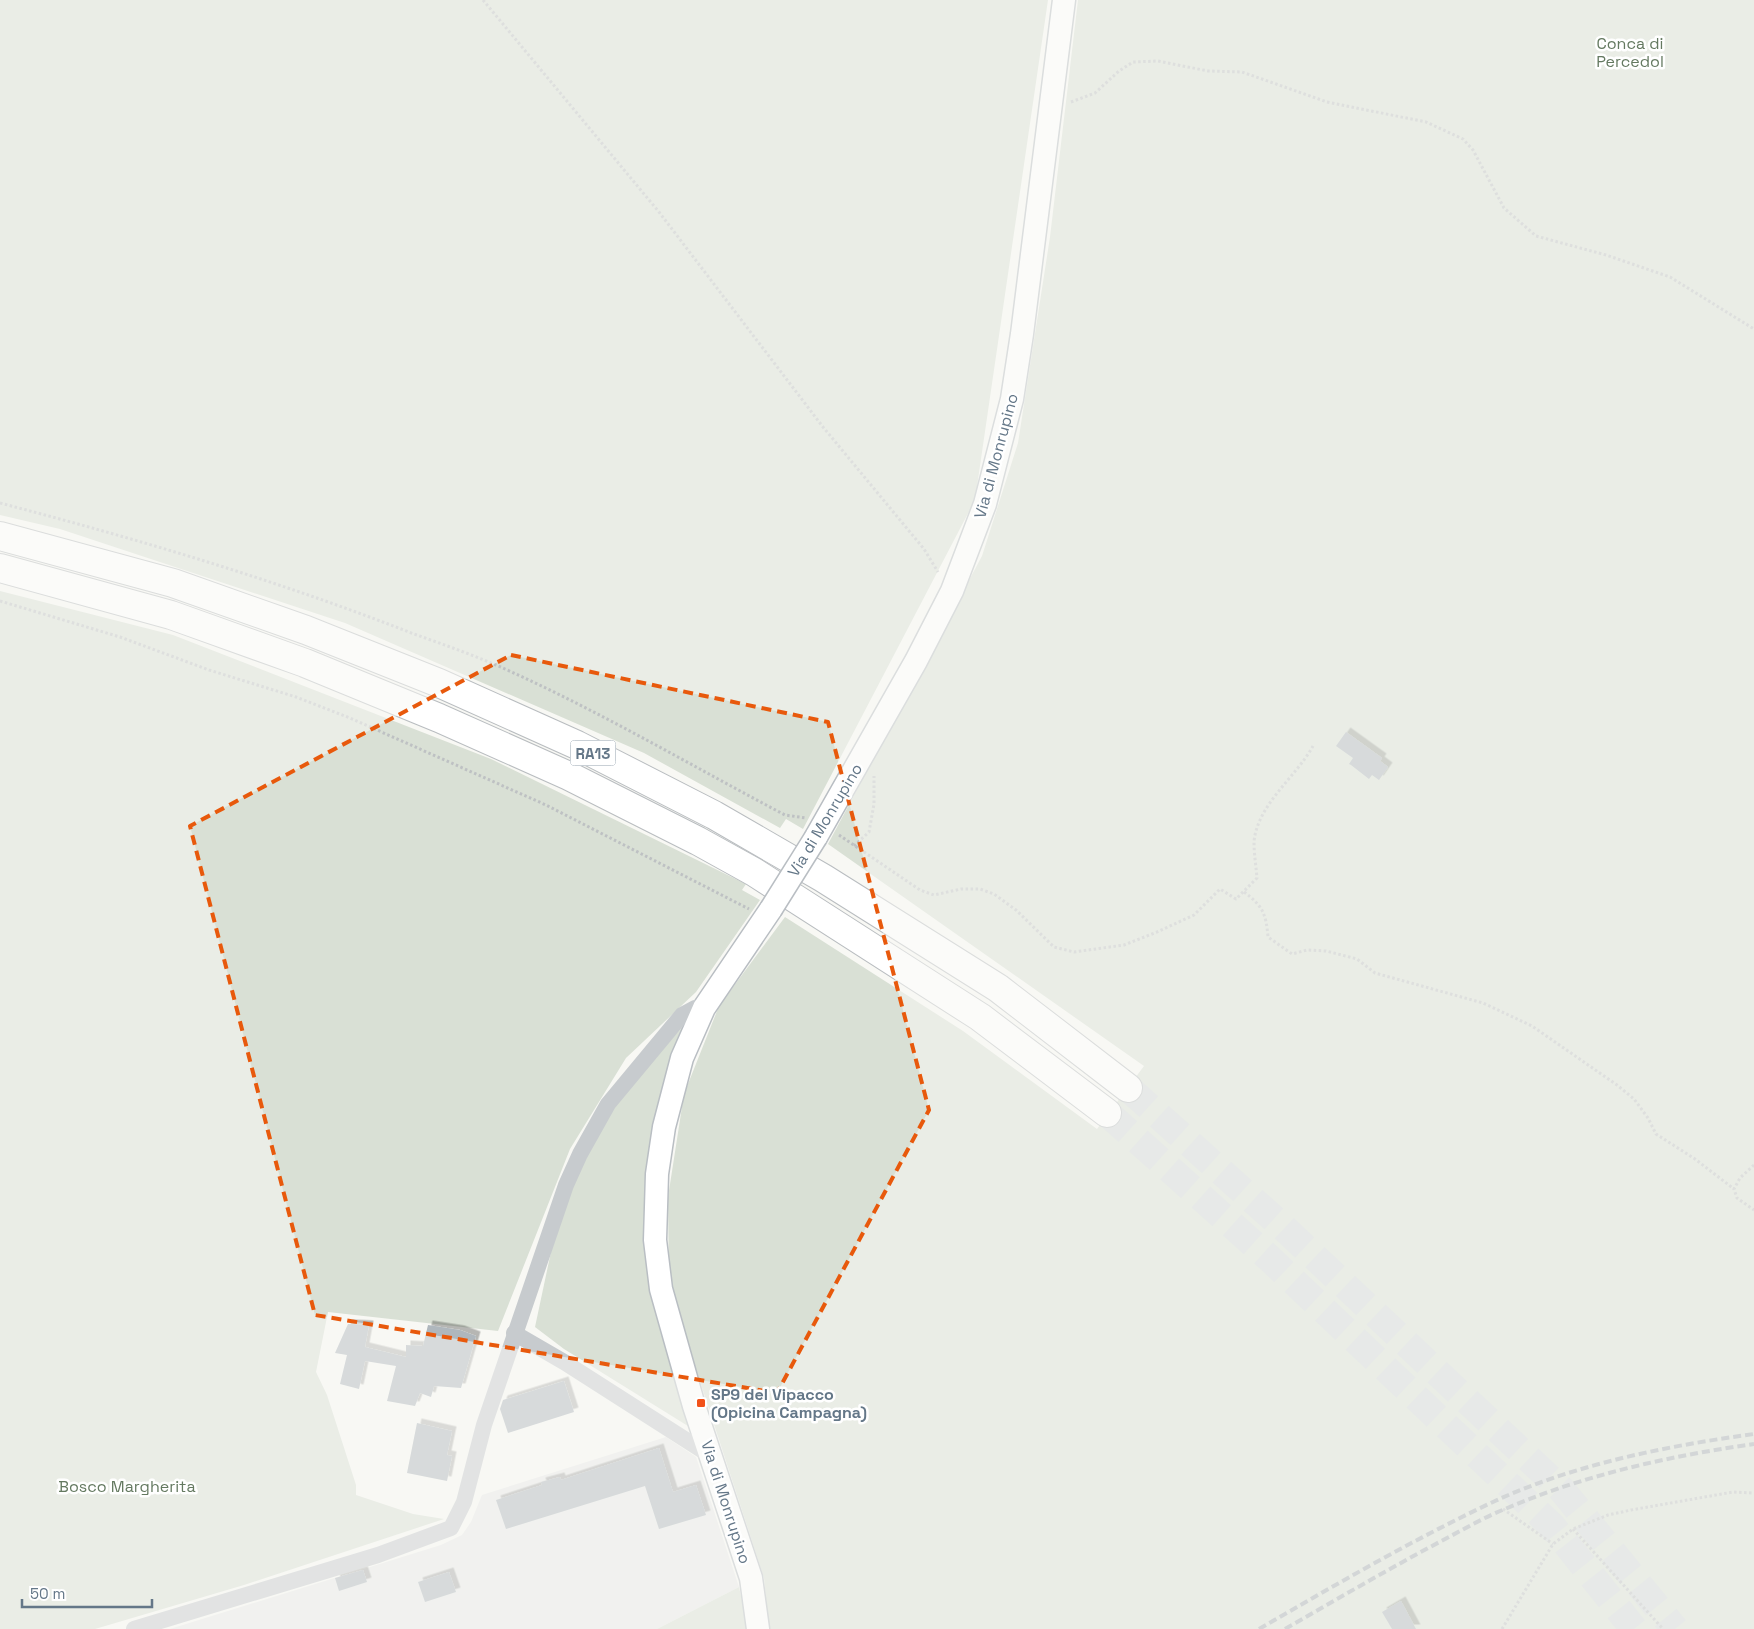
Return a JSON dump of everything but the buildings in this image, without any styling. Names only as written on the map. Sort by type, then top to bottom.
[{"type":"highway","name":"RA13","points":[[0,536],[173,583],[306,630],[439,683],[577,745],[714,815],[823,878],[998,988],[1128,1088]]},
{"type":"highway","name":"RA13","points":[[0,568],[171,615],[305,664],[439,718],[569,776],[698,841],[754,872],[980,1017],[1107,1113]]},
{"type":"main road","name":"Via di Monrupino","points":[[758,1629],[751,1578],[694,1406],[661,1289],[655,1240],[657,1174],[670,1096],[682,1058],[704,1008],[768,914],[825,824],[916,662],[952,591],[985,504],[1012,399],[1029,283],[1064,0]]},
{"type":"street","points":[[134,1629],[378,1555],[451,1528],[464,1502],[484,1425],[514,1333],[566,1185],[580,1154],[608,1104],[682,1015],[695,1008],[704,1008]]},
{"type":"street","points":[[514,1333],[564,1362],[711,1456]]},
{"type":"path","points":[[483,0],[659,212],[823,427],[924,549],[952,591]]},
{"type":"path","points":[[1050,113],[1095,93],[1119,70],[1132,62],[1158,61],[1208,70],[1242,72],[1328,102],[1426,122],[1463,139],[1473,150],[1504,208],[1536,236],[1606,255],[1670,277],[1754,329]]},
{"type":"path","points":[[0,504],[99,529],[251,574],[337,603],[504,669],[570,700],[785,815],[825,824],[854,846],[920,890],[934,895],[970,889],[980,889],[994,894],[1016,910],[1054,947],[1074,952],[1124,945],[1194,915],[1220,889],[1236,899],[1256,878],[1254,841],[1262,818],[1304,763],[1313,746]]},
{"type":"path","points":[[0,601],[120,637],[209,670],[296,697],[350,718],[546,805],[729,898],[768,914]]},
{"type":"path","points":[[854,846],[869,832],[874,804],[874,775]]},
{"type":"path","points":[[1244,892],[1257,902],[1264,914],[1268,937],[1292,954],[1307,950],[1326,951],[1357,959],[1375,973],[1483,1003],[1532,1026],[1634,1099],[1648,1118],[1656,1134],[1695,1159],[1734,1189],[1738,1198],[1754,1210]]},
{"type":"path","points":[[1734,1189],[1740,1178],[1754,1165]]},
{"type":"path","points":[[1502,1629],[1553,1544],[1573,1529],[1608,1515],[1631,1510],[1733,1492],[1754,1493]]},
{"type":"path","points":[[1503,1509],[1553,1544]]},
{"type":"path","points":[[1573,1529],[1663,1629]]},
{"type":"highlighted area","points":[[511,655],[828,722],[929,1110],[777,1393],[315,1315],[190,826]]},
{"type":"shaded area","points":[[666,1437],[696,1457],[739,1587],[657,1629],[170,1629],[441,1545],[462,1535],[471,1522],[482,1495]]},
{"type":"green space","points":[[0,0],[1048,0],[975,500],[803,829],[786,819],[780,828],[644,753],[345,623],[60,529],[0,515]]},
{"type":"green space","name":"Conca di Percedol","points":[[1078,0],[1754,0],[1754,1629],[769,1629],[764,1578],[669,1286],[668,1197],[684,1094],[719,1006],[785,917],[963,1031],[1097,1129],[1144,1066],[828,844],[982,556],[1018,443],[1050,237]]},
{"type":"green space","name":"Bosco Margherita","points":[[0,591],[173,635],[491,759],[746,884],[742,890],[760,900],[696,992],[626,1058],[570,1149],[498,1331],[328,1312],[316,1372],[327,1395],[356,1485],[356,1495],[413,1514],[444,1519],[244,1585],[95,1629],[0,1629]]},
{"type":"green space","points":[[687,1022],[651,1180],[696,1431],[564,1349],[535,1327],[555,1233],[570,1188],[609,1107]]},
{"type":"green space","points":[[739,1587],[748,1629],[657,1629]]},
{"type":"tunnel","points":[[1128,1088],[1284,1228],[1562,1490],[1675,1629]]},
{"type":"tunnel","points":[[1107,1113],[1269,1258],[1552,1526],[1634,1629]]},
{"type":"railway","points":[[1259,1629],[1405,1546],[1495,1501],[1526,1488],[1622,1458],[1688,1444],[1754,1434]]},
{"type":"railway","points":[[1285,1629],[1468,1527],[1535,1497],[1627,1468],[1690,1454],[1754,1444]]},
{"type":"place","name":"SP9 del Vipacco (Opicina Campagna)","points":[[701,1403]]}]
